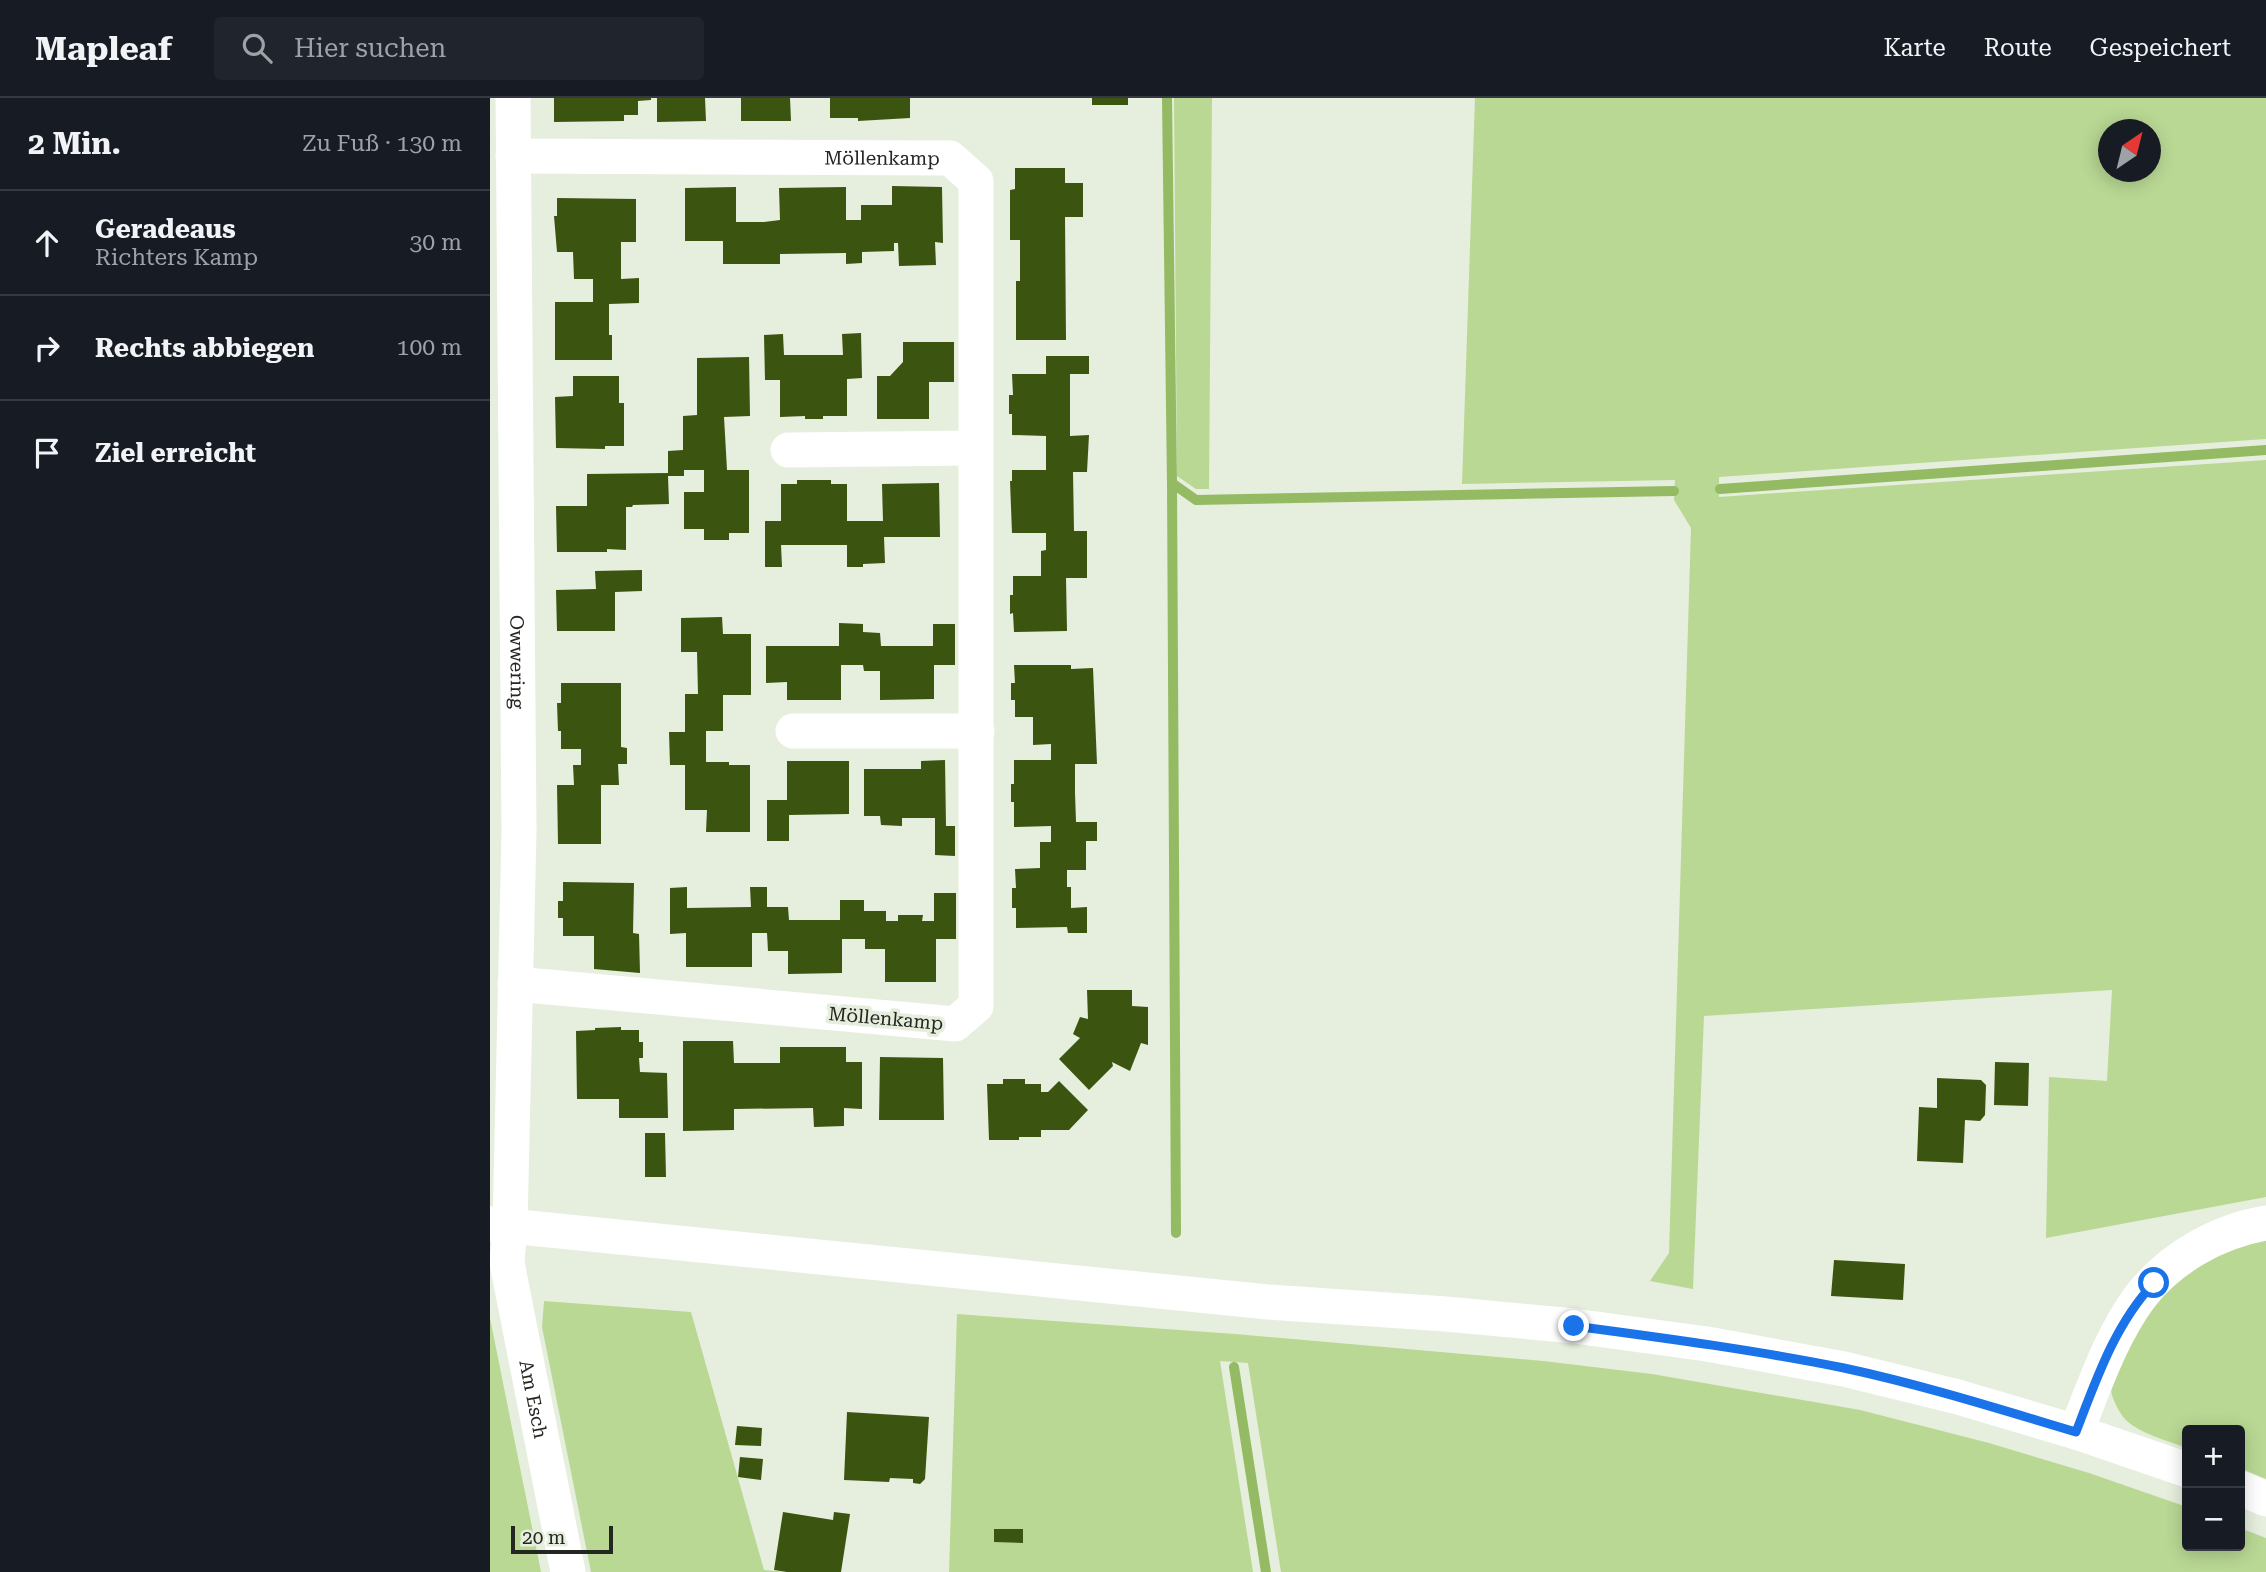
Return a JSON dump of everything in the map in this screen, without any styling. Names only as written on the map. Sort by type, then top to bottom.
[{"type":"street","name":"Owwering","points":[[500,1225],[515,984],[519,831],[513,98]]},
{"type":"street","name":"Möllenkamp","points":[[513,156],[950,158],[976,181],[976,1006],[955,1024],[515,984]]},
{"type":"street","points":[[788,450],[975,448]]},
{"type":"street","points":[[793,731],[977,731]]},
{"type":"street","points":[[2076,1432],[2106,1355],[2140,1297],[2168,1268],[2216,1237],[2241,1227],[2266,1223]]},
{"type":"street","points":[[500,1225],[1268,1302],[1574,1326],[1707,1345],[1844,1368],[1958,1397],[2076,1432],[2182,1468]]},
{"type":"street","name":"Am Esch","points":[[500,1225],[568,1572]]},
{"type":"street","points":[[2245,1490],[2266,1499]]},
{"type":"green space","points":[[1174,98],[1212,98],[1209,489],[1196,489],[1177,476]]},
{"type":"green space","points":[[1475,98],[2266,98],[2266,439],[1719,477],[1719,497],[2266,460],[2266,1197],[2046,1238],[2049,1077],[2107,1081],[2112,990],[1704,1016],[1693,1289],[1650,1281],[1669,1253],[1691,528],[1674,500],[1675,480],[1462,484]]},
{"type":"green space","points":[[2266,1232],[2266,1479],[2245,1470],[2245,1425],[2182,1425],[2182,1446],[2154,1436],[2130,1423],[2124,1418],[2112,1396],[2113,1375],[2142,1322],[2181,1275],[2207,1256]]},
{"type":"green space","points":[[544,1301],[691,1312],[764,1570],[787,1572],[591,1572],[542,1327]]},
{"type":"green space","points":[[957,1314],[1235,1334],[1543,1361],[1652,1374],[1860,1410],[1989,1443],[2089,1473],[2182,1505],[2182,1551],[2245,1551],[2245,1530],[2266,1538],[2266,1572],[1281,1572],[1248,1363],[1220,1361],[1253,1572],[949,1572]]},
{"type":"green space","points":[[490,1318],[541,1572],[490,1572]]},
{"type":"building","points":[[554,98],[651,100],[638,101],[638,115],[624,115],[624,121],[554,122]]},
{"type":"building","points":[[657,98],[705,98],[706,121],[657,122]]},
{"type":"building","points":[[741,98],[790,98],[791,121],[741,121]]},
{"type":"building","points":[[830,98],[910,98],[910,118],[858,121],[858,118],[830,118]]},
{"type":"building","points":[[1092,98],[1128,98],[1128,105],[1092,105]]},
{"type":"building","points":[[1015,168],[1065,168],[1065,183],[1083,183],[1083,217],[1065,217],[1066,340],[1016,340],[1016,281],[1020,281],[1020,240],[1010,240],[1010,190],[1015,189]]},
{"type":"building","points":[[892,186],[942,187],[943,243],[935,242],[936,265],[899,266],[898,243],[894,243],[894,251],[862,252],[862,263],[846,264],[846,253],[780,254],[780,264],[723,264],[723,241],[685,241],[685,188],[736,187],[736,222],[764,222],[780,220],[779,188],[846,187],[846,220],[861,220],[861,205],[892,205]]},
{"type":"building","points":[[557,198],[636,199],[636,242],[621,242],[621,279],[639,278],[639,303],[609,304],[612,360],[555,360],[555,302],[593,302],[593,279],[574,279],[573,252],[557,252],[554,216],[557,216]]},
{"type":"building","points":[[861,333],[862,378],[847,379],[847,416],[823,416],[823,419],[805,419],[805,416],[780,417],[780,380],[765,380],[764,335],[783,334],[784,355],[843,355],[842,334]]},
{"type":"building","points":[[903,342],[954,342],[954,382],[929,382],[929,419],[877,419],[877,376],[890,376],[903,362]]},
{"type":"building","points":[[1046,356],[1089,356],[1089,374],[1070,374],[1070,436],[1089,435],[1087,472],[1073,472],[1074,531],[1087,531],[1087,578],[1066,578],[1067,631],[1014,632],[1013,613],[1010,614],[1013,576],[1041,576],[1041,551],[1046,550],[1046,533],[1012,533],[1010,481],[1012,470],[1046,470],[1046,436],[1012,435],[1009,395],[1013,395],[1012,374],[1046,374]]},
{"type":"building","points":[[749,357],[750,416],[724,417],[727,470],[749,470],[749,533],[729,533],[729,540],[704,540],[704,529],[684,529],[684,492],[704,492],[704,470],[684,470],[684,476],[668,476],[669,504],[626,507],[626,550],[557,552],[556,506],[587,506],[587,474],[668,473],[668,451],[683,450],[683,416],[697,415],[697,358]]},
{"type":"building","points":[[573,376],[619,376],[619,403],[624,403],[624,446],[605,446],[605,449],[556,448],[555,397],[573,396]]},
{"type":"building","points":[[797,480],[831,480],[831,484],[847,484],[847,521],[883,521],[882,484],[939,483],[940,537],[884,537],[885,563],[863,564],[863,567],[847,567],[847,545],[781,545],[782,567],[765,567],[765,521],[781,521],[781,484],[797,484]]},
{"type":"building","points":[[642,570],[642,591],[615,592],[615,631],[557,631],[556,590],[596,589],[595,571]]},
{"type":"building","points":[[722,617],[723,634],[751,634],[751,695],[723,695],[723,731],[706,731],[706,762],[750,765],[750,832],[706,832],[707,810],[685,810],[685,765],[670,765],[669,732],[685,732],[685,694],[698,694],[697,652],[681,652],[681,618]]},
{"type":"building","points":[[839,623],[863,624],[863,632],[880,633],[881,646],[933,646],[933,624],[955,624],[955,665],[934,665],[934,699],[880,700],[880,671],[864,671],[863,665],[841,665],[841,700],[787,700],[787,682],[766,683],[766,646],[839,646]]},
{"type":"building","points":[[1014,665],[1071,665],[1071,669],[1093,668],[1097,764],[1075,764],[1075,793],[1076,822],[1097,822],[1097,841],[1086,841],[1086,870],[1067,870],[1067,887],[1071,887],[1071,908],[1087,907],[1087,933],[1068,933],[1067,927],[1016,928],[1016,908],[1012,908],[1012,888],[1016,888],[1015,869],[1040,868],[1040,842],[1051,842],[1051,826],[1014,827],[1011,784],[1014,784],[1014,760],[1051,760],[1051,744],[1033,745],[1033,717],[1015,717],[1015,700],[1011,700],[1011,683],[1015,683]]},
{"type":"building","points":[[561,683],[621,683],[621,747],[627,748],[627,764],[618,764],[619,785],[601,785],[601,844],[558,844],[557,785],[574,785],[573,765],[581,765],[581,749],[561,749],[557,703],[561,703]]},
{"type":"building","points":[[945,760],[946,826],[955,826],[955,856],[935,855],[935,818],[902,818],[902,826],[881,825],[880,816],[864,816],[864,769],[921,769],[921,761]]},
{"type":"building","points":[[787,761],[849,761],[849,814],[789,815],[789,841],[767,841],[767,800],[787,800]]},
{"type":"building","points":[[563,882],[634,883],[633,933],[639,934],[640,973],[594,969],[594,936],[563,936],[563,918],[558,918],[558,901],[563,901]]},
{"type":"building","points":[[687,887],[687,908],[751,907],[750,887],[767,887],[767,907],[788,907],[789,920],[840,920],[840,900],[864,900],[864,911],[886,911],[886,921],[898,921],[898,915],[923,915],[922,921],[934,921],[934,893],[956,893],[956,939],[936,939],[936,982],[885,982],[885,949],[865,949],[865,939],[842,939],[842,973],[788,974],[788,951],[768,951],[767,933],[752,933],[752,967],[686,967],[686,933],[670,934],[670,888]]},
{"type":"building","points":[[1087,990],[1132,990],[1132,1006],[1148,1007],[1148,1045],[1141,1043],[1130,1071],[1112,1062],[1113,1066],[1089,1090],[1059,1059],[1080,1038],[1073,1034],[1080,1017],[1088,1019]]},
{"type":"building","points":[[621,1027],[621,1030],[639,1030],[639,1042],[643,1042],[643,1058],[639,1058],[640,1072],[667,1073],[668,1118],[619,1118],[619,1099],[577,1099],[576,1031]]},
{"type":"building","points":[[683,1041],[733,1041],[734,1063],[780,1063],[780,1047],[846,1047],[846,1062],[862,1062],[862,1109],[844,1108],[844,1126],[814,1127],[813,1108],[734,1109],[734,1130],[683,1131]]},
{"type":"building","points":[[880,1057],[943,1058],[944,1120],[879,1120]]},
{"type":"building","points":[[1995,1062],[2029,1063],[2028,1106],[1994,1105]]},
{"type":"building","points":[[1937,1078],[1981,1080],[1986,1085],[1985,1115],[1980,1121],[1965,1120],[1963,1163],[1917,1161],[1919,1107],[1937,1108]]},
{"type":"building","points":[[1003,1079],[1025,1079],[1025,1084],[1041,1084],[1041,1092],[1048,1092],[1059,1081],[1088,1110],[1069,1130],[1041,1130],[1041,1137],[1019,1137],[1019,1140],[989,1140],[987,1084],[1003,1084]]},
{"type":"building","points":[[645,1133],[665,1133],[666,1177],[645,1177]]},
{"type":"building","points":[[1834,1260],[1905,1264],[1903,1300],[1831,1296]]},
{"type":"building","points":[[847,1412],[929,1417],[925,1479],[920,1484],[913,1483],[913,1479],[890,1478],[889,1482],[844,1480]]},
{"type":"building","points":[[737,1426],[762,1428],[761,1446],[735,1445]]},
{"type":"building","points":[[740,1457],[763,1459],[761,1480],[738,1477]]},
{"type":"building","points":[[783,1512],[833,1520],[834,1512],[850,1514],[841,1572],[774,1570]]},
{"type":"building","points":[[994,1529],[1023,1529],[1023,1543],[994,1542]]},
{"type":"waterway","points":[[1167,98],[1176,1233]]},
{"type":"waterway","points":[[1720,489],[2266,450]]},
{"type":"waterway","points":[[1172,483],[1196,500],[1674,491]]},
{"type":"waterway","points":[[1234,1367],[1266,1572]]},
{"type":"route","points":[[1574,1326],[1844,1368],[1958,1397],[2076,1432],[2106,1355],[2140,1297],[2154,1283]]}]
